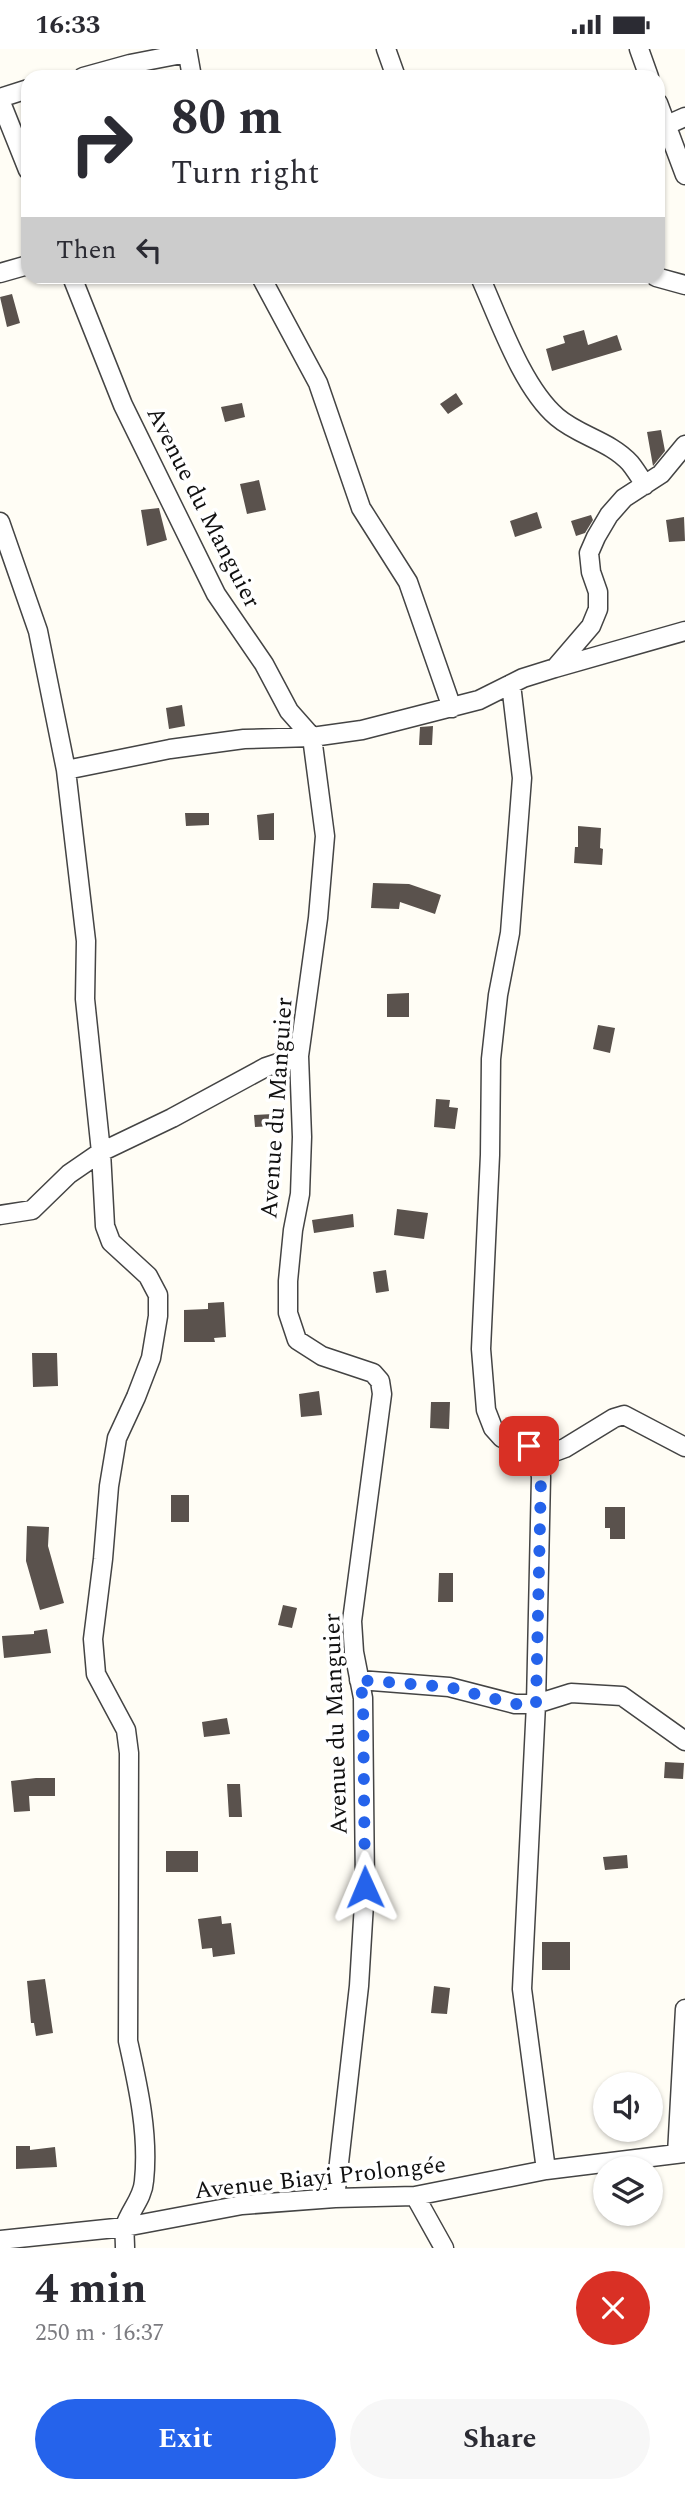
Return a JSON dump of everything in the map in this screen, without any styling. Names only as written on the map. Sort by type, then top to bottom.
[{"type":"street","points":[[386,49],[394,70]]},
{"type":"street","points":[[639,49],[646,70]]},
{"type":"street","points":[[109,70],[187,51],[191,70]]},
{"type":"street","points":[[21,92],[0,99],[21,152]]},
{"type":"street","points":[[665,125],[685,117]]},
{"type":"street","points":[[665,135],[685,175]]},
{"type":"street","points":[[0,273],[21,267]]},
{"type":"street","points":[[665,279],[685,285]]},
{"type":"street","name":"Avenue du Manguier","points":[[75,284],[123,405],[216,594],[264,664],[289,711],[312,737],[325,836],[318,918],[299,1056],[302,1137],[300,1194],[293,1230],[288,1313],[297,1341],[322,1356],[373,1373],[380,1381],[382,1394],[352,1622],[354,1652],[363,1698],[365,1887],[359,1986],[335,2198]]},
{"type":"street","points":[[265,284],[318,383],[361,508],[408,582],[452,708]]},
{"type":"street","points":[[483,284],[531,386],[555,416],[629,461],[645,485]]},
{"type":"street","points":[[555,668],[591,626],[598,609],[598,592],[591,572],[589,552],[596,537],[609,515],[624,498],[661,474],[685,445]]},
{"type":"street","points":[[0,522],[38,631],[66,770],[86,941],[85,999],[101,1152],[105,1226],[111,1242],[148,1276],[158,1295],[158,1316],[151,1358],[117,1439],[109,1486],[93,1639],[96,1675],[126,1730],[129,1753],[128,2041],[138,2086],[145,2156],[142,2193],[125,2227],[125,2248]]},
{"type":"street","points":[[66,770],[244,739],[312,737],[362,730],[489,697],[510,684],[555,668],[685,631]]},
{"type":"street","points":[[510,684],[522,778],[510,933],[498,995],[491,1059],[490,1155],[481,1349],[486,1410],[493,1428],[502,1439],[529,1446],[538,1458],[541,1477],[536,1704],[522,1989],[546,2170]]},
{"type":"street","points":[[0,1215],[32,1210],[69,1174],[101,1152],[172,1118],[266,1067],[299,1056]]},
{"type":"street","points":[[538,1458],[565,1448],[614,1418],[624,1415],[685,1447]]},
{"type":"street","points":[[359,1680],[449,1687],[514,1704],[536,1704],[571,1693],[622,1696],[685,1741]]},
{"type":"street","points":[[681,2154],[685,2009]]},
{"type":"street","name":"Avenue Biayi Prolongée","points":[[0,2240],[125,2227],[242,2205],[335,2198],[415,2196],[546,2170],[681,2154]]},
{"type":"street","points":[[415,2196],[444,2248]]},
{"type":"building","points":[[12,294],[20,323],[7,327],[0,297]]},
{"type":"building","points":[[584,330],[588,345],[617,335],[622,350],[552,371],[546,349],[565,343],[563,336]]},
{"type":"building","points":[[456,393],[463,404],[448,414],[440,404]]},
{"type":"building","points":[[242,403],[245,417],[225,422],[221,407]]},
{"type":"building","points":[[661,430],[665,451],[653,466],[647,432]]},
{"type":"building","points":[[259,480],[266,510],[247,514],[240,484]]},
{"type":"building","points":[[159,508],[167,540],[147,546],[141,510]]},
{"type":"building","points":[[537,512],[542,528],[515,537],[510,521]]},
{"type":"building","points":[[591,515],[593,520],[585,533],[576,536],[571,521]]},
{"type":"building","points":[[684,517],[685,541],[669,542],[666,520]]},
{"type":"building","points":[[182,705],[185,726],[169,729],[166,708]]},
{"type":"building","points":[[433,726],[432,745],[419,745],[420,727]]},
{"type":"building","points":[[185,813],[209,813],[209,825],[186,826]]},
{"type":"building","points":[[274,813],[274,840],[259,840],[257,815]]},
{"type":"building","points":[[578,826],[601,828],[602,865],[574,863],[575,847],[578,847]]},
{"type":"building","points":[[373,883],[409,884],[441,895],[435,914],[400,902],[399,909],[371,908]]},
{"type":"building","points":[[409,993],[409,1017],[387,1017],[387,994]]},
{"type":"building","points":[[598,1025],[615,1028],[610,1053],[593,1049]]},
{"type":"building","points":[[436,1099],[450,1100],[449,1107],[458,1108],[455,1129],[434,1127]]},
{"type":"building","points":[[273,1114],[274,1126],[255,1127],[254,1115]]},
{"type":"building","points":[[397,1209],[428,1213],[424,1239],[394,1235]]},
{"type":"building","points":[[353,1214],[354,1227],[314,1233],[312,1220]]},
{"type":"building","points":[[386,1270],[389,1291],[376,1293],[373,1272]]},
{"type":"building","points":[[224,1302],[226,1337],[214,1338],[215,1342],[184,1342],[184,1310],[208,1309],[208,1303]]},
{"type":"building","points":[[32,1353],[57,1353],[58,1386],[33,1387]]},
{"type":"building","points":[[319,1391],[322,1415],[301,1417],[299,1394]]},
{"type":"building","points":[[431,1402],[450,1402],[449,1429],[430,1428]]},
{"type":"building","points":[[171,1495],[189,1495],[189,1522],[171,1522]]},
{"type":"building","points":[[605,1507],[625,1507],[625,1539],[610,1539],[610,1528],[605,1528]]},
{"type":"building","points":[[27,1526],[49,1527],[48,1546],[64,1603],[40,1610],[26,1561]]},
{"type":"building","points":[[439,1573],[453,1573],[453,1602],[438,1602]]},
{"type":"building","points":[[283,1605],[297,1608],[292,1628],[278,1625]]},
{"type":"building","points":[[47,1629],[51,1653],[4,1658],[2,1636],[34,1634],[34,1631]]},
{"type":"building","points":[[227,1718],[230,1734],[204,1737],[202,1722]]},
{"type":"building","points":[[665,1762],[684,1763],[683,1779],[664,1778]]},
{"type":"building","points":[[55,1778],[55,1796],[29,1796],[30,1811],[14,1812],[11,1781]]},
{"type":"building","points":[[227,1784],[240,1784],[242,1817],[229,1817]]},
{"type":"building","points":[[166,1851],[198,1851],[198,1872],[166,1872]]},
{"type":"building","points":[[627,1855],[628,1868],[605,1870],[603,1857]]},
{"type":"building","points":[[221,1916],[222,1924],[231,1923],[235,1954],[213,1957],[212,1948],[202,1949],[198,1919]]},
{"type":"building","points":[[542,1942],[570,1942],[570,1970],[542,1970]]},
{"type":"building","points":[[45,1979],[53,2033],[36,2036],[34,2023],[31,2023],[27,1981]]},
{"type":"building","points":[[434,1986],[450,1988],[447,2014],[431,2013]]},
{"type":"building","points":[[16,2146],[30,2146],[30,2150],[55,2147],[57,2167],[16,2169]]},
{"type":"route","points":[[365,1887],[363,1698],[359,1680],[449,1687],[514,1704],[536,1704],[537,1563],[541,1477],[538,1458],[529,1446]]}]
